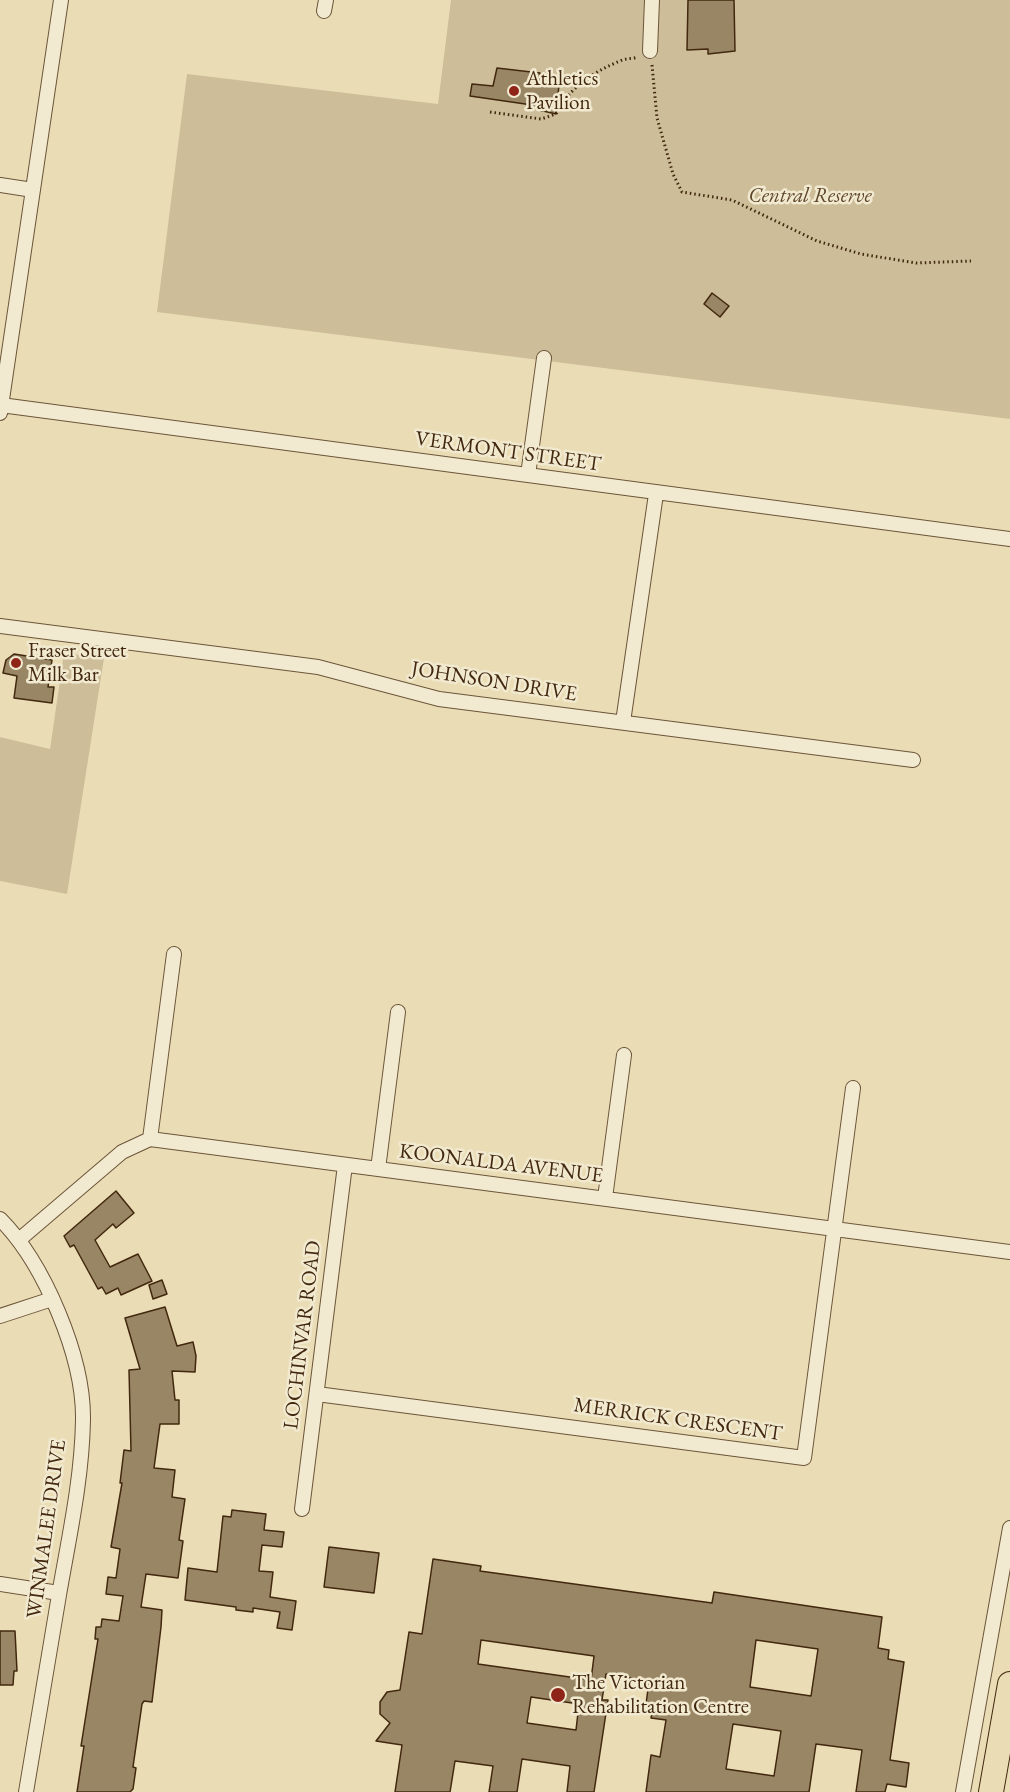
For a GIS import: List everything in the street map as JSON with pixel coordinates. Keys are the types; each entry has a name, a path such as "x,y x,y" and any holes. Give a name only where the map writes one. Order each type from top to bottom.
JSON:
{"highway":[{"path":"992,1785 1010,1684"}],"street":[{"path":"1,410 61,0"},
{"path":"650,51 652,0"},
{"path":"0,185 33,190"},
{"path":"528,475 544,358"},
{"name":"VERMONT STREET","path":"1,410 528,475 656,494 1010,539"},
{"path":"623,722 656,494"},
{"name":"JOHNSON DRIVE","path":"0,626 318,667 439,699 913,760"},
{"path":"20,1239 122,1152 150,1139 174,954"},
{"path":"378,1169 398,1012"},
{"path":"605,1198 624,1055"},
{"path":"836,1229 853,1088"},
{"name":"KOONALDA AVENUE","path":"150,1139 1010,1252"},
{"name":"LOCHINVAR ROAD","path":"302,1509 345,1165"},
{"name":"WINMALEE DRIVE","path":"0,1219 20,1239 52,1299 72,1349 83,1418 76,1503 26,1792"},
{"name":"MERRICK CRESCENT","path":"317,1394 804,1458 836,1229"},
{"path":"0,1316 52,1299"},
{"path":"963,1792 1010,1528"},
{"path":"0,1584 59,1593"},
{"path":"969,1761 992,1785"}],"path":[{"path":"490,112 541,118 556,114 564,99 582,82 623,59 634,58 650,51 657,118 672,174 677,187 682,192 732,200 808,237 861,254 916,263 971,261"}],"green space":[{"name":"Central Reserve","path":"451,0 1010,0 1010,419 157,312 187,74 438,104"},
{"path":"64,653 104,658 67,894 0,881 0,737 50,749"}],"building":[{"path":"688,0 734,0 735,51 708,54 708,49 687,50"},
{"name":"Athletics Pavilion","path":"497,68 540,73 539,82 559,85 556,114 539,110 539,106 470,96 472,84 493,86"},
{"path":"712,293 729,306 720,317 704,304"},
{"path":"14,654 52,660 48,687 54,687 52,703 14,698 17,676 3,673 6,660"},
{"path":"116,1191 134,1213 116,1228 113,1224 95,1240 110,1267 138,1254 152,1281 121,1295 118,1288 106,1294 102,1287 98,1289 74,1245 70,1247 64,1236"},
{"path":"162,1280 167,1294 153,1299 149,1285"},
{"path":"165,1307 177,1346 193,1342 196,1356 195,1372 172,1371 175,1400 179,1400 179,1424 160,1424 154,1468 175,1470 172,1497 185,1499 179,1540 183,1541 178,1578 146,1574 141,1607 162,1610 161,1627 152,1702 144,1701 142,1704 133,1767 136,1768 133,1789 130,1792 77,1792 84,1746 81,1746 98,1639 95,1639 96,1627 101,1627 102,1619 119,1621 123,1596 106,1594 108,1577 116,1578 120,1549 111,1547 122,1483 120,1483 124,1450 131,1451 129,1370 140,1369 125,1318"},
{"path":"232,1510 266,1514 264,1530 284,1532 282,1547 262,1545 259,1571 273,1572 270,1597 296,1601 292,1630 277,1628 280,1612 253,1608 253,1612 236,1610 236,1607 185,1600 188,1568 217,1572 223,1516 231,1517"},
{"path":"329,1547 379,1553 374,1593 324,1587"},
{"path":"433,1559 481,1566 480,1571 712,1603 714,1592 882,1617 878,1648 889,1650 888,1659 904,1662 890,1760 909,1763 906,1787 887,1784 885,1792 856,1792 862,1750 816,1744 809,1792 646,1792 651,1755 660,1757 666,1720 651,1718 652,1713 645,1712 649,1681 606,1674 602,1700 608,1700 594,1792 567,1792 570,1766 522,1759 517,1792 489,1792 493,1766 455,1761 450,1792 395,1792 402,1745 376,1741 390,1723 380,1714 380,1702 387,1692 400,1690 409,1632 422,1634","holes":["481,1640 594,1656 591,1680 478,1664","756,1640 818,1649 811,1696 750,1687","531,1697 579,1704 576,1730 527,1723","733,1724 781,1731 774,1776 726,1769"]},
{"path":"0,1631 15,1631 17,1671 14,1671 13,1685 0,1685"}],"place":[{"name":"Athletics Pavilion","path":"514,91"},
{"name":"Fraser Street Milk Bar","path":"16,663"},
{"name":"The Victorian Rehabilitation Centre","path":"558,1695"}]}
